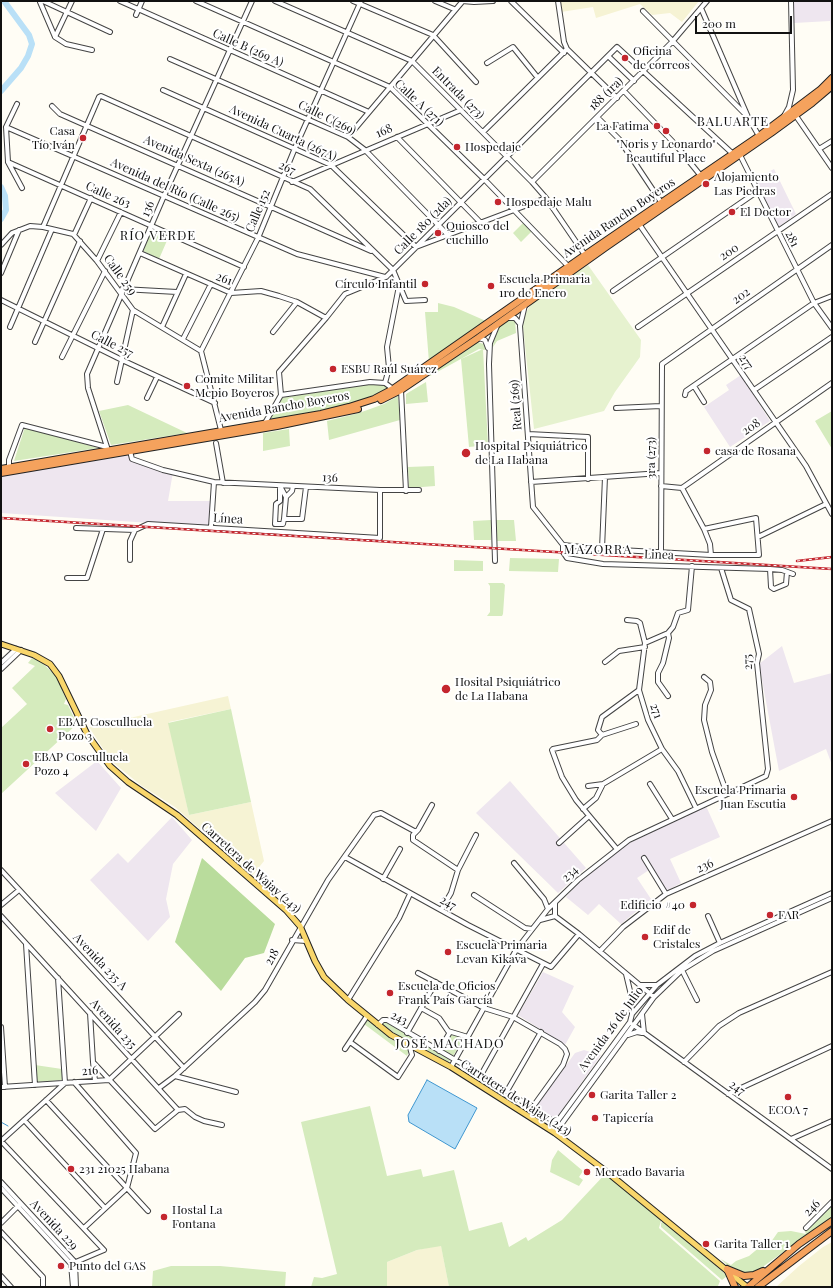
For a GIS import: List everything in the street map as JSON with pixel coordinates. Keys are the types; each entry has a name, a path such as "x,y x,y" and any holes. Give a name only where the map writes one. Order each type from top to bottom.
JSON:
{"highway":[{"name":"Avenida Rancho Boyeros","path":"1,473 343,413 375,402 401,390 498,324 736,154 820,90 832,78"},
{"name":"Avenida Rancho Boyeros","path":"1,469 108,449 264,423 349,407 374,399 393,389 662,202 796,116 832,86"},
{"path":"748,1287 799,1244 832,1221"},
{"path":"758,1287 773,1274 832,1231"},
{"path":"727,1269 737,1274 749,1275 770,1267"},
{"path":"727,1269 735,1287"},
{"path":"765,1287 773,1274"}],"main road":[{"name":"Carretera de Wajay (243)","path":"1,644 46,661 55,670 84,729 110,766 128,782 177,815 286,910 300,926 324,977 348,1000 391,1035 424,1051 451,1067 553,1132 607,1172 748,1287"}],"street":[{"path":"92,50 66,44 55,37 40,2 43,1 66,13 110,32"},
{"path":"55,37 72,1"},
{"name":"Calle B (269 A)","path":"120,1 369,112"},
{"path":"136,15 142,1"},
{"name":"Calle A (271)","path":"196,1 390,87 485,180 568,266"},
{"name":"136","path":"108,449 86,382 87,374 164,196 252,1"},
{"name":"Entrada (273)","path":"275,1 412,61 532,182 546,198 585,255"},
{"path":"353,1 360,2 433,35 476,82"},
{"path":"435,1 454,9"},
{"path":"348,136 462,1 493,1"},
{"path":"511,1 564,53"},
{"path":"558,1 564,42 567,49 617,98"},
{"name":"188 (1ra)","path":"532,182 672,42 707,1"},
{"path":"780,121 789,107 793,90 791,1"},
{"name":"Calle 152","path":"201,351 258,238 295,148 360,2"},
{"path":"701,8 748,117 759,136"},
{"path":"643,10 672,42 748,117"},
{"path":"487,63 513,47 538,78"},
{"name":"Calle 180 (2da)","path":"281,395 279,372 345,294 386,277 617,47 643,71"},
{"path":"483,132 567,49"},
{"path":"608,56 634,80"},
{"name":"Calle C(269)","path":"170,59 348,136 365,150 448,235"},
{"path":"643,71 736,154"},
{"name":"Avenida Cuarta (267A)","path":"163,90 331,165 416,247"},
{"path":"624,91 676,144 701,176"},
{"name":"267","path":"87,125 100,96 310,189 392,270 406,301 425,300"},
{"path":"17,104 6,127 8,162 22,188"},
{"name":"Avenida Sexta (265A)","path":"52,106 60,114 373,252"},
{"name":"168","path":"292,182 461,110"},
{"path":"796,116 832,168"},
{"path":"597,117 619,139 662,202"},
{"path":"43,227 87,125"},
{"name":"Avenida del Río (Calle 265)","path":"6,127 297,254 386,277"},
{"path":"397,136 481,223"},
{"path":"820,149 832,141"},
{"name":"281","path":"736,154 758,191 814,303 832,328"},
{"name":"Calle 263","path":"8,162 244,267"},
{"path":"613,291 758,191"},
{"name":"200","path":"638,327 832,194"},
{"path":"74,235 91,198"},
{"path":"416,247 546,198"},
{"path":"97,261 121,212"},
{"name":"277","path":"639,224 806,466 832,514"},
{"name":"Calle 259","path":"20,229 30,226 43,227 74,235 105,271 133,310 201,351"},
{"path":"1,245 12,234 20,229"},
{"path":"1,273 20,229"},
{"path":"10,327 52,229"},
{"path":"35,342 80,241"},
{"name":"202","path":"662,364 832,245"},
{"name":"261","path":"140,253 231,293 260,291 297,302 326,318"},
{"path":"62,357 105,271"},
{"path":"162,327 186,274"},
{"path":"183,339 210,284"},
{"path":"386,383 389,368 387,348 399,286"},
{"path":"118,290 124,288 177,292"},
{"path":"685,395 686,391 814,303 832,296"},
{"name":"Calle 257","path":"1,300 157,377 214,403"},
{"name":"Real (269)","path":"530,300 523,311 520,326 533,507 563,545"},
{"path":"272,332 297,302"},
{"path":"117,382 133,310"},
{"path":"504,319 515,318 520,326"},
{"path":"495,560 489,349 492,336 498,324"},
{"path":"754,390 832,337"},
{"path":"478,338 485,340 489,349"},
{"path":"201,351 222,430"},
{"name":"3ra (273)","path":"661,552 662,364"},
{"path":"147,398 157,377"},
{"path":"264,423 281,395 370,382 386,383 393,389"},
{"name":"208","path":"682,488 832,383"},
{"path":"694,386 704,402"},
{"path":"401,390 406,491"},
{"path":"616,408 661,406"},
{"path":"9,467 9,460 22,425 108,449"},
{"path":"528,434 588,437 588,479"},
{"path":"216,443 223,483"},
{"name":"136","path":"130,451 132,459 163,470 214,482 380,490 419,490"},
{"path":"531,482 661,473"},
{"path":"602,549 605,477"},
{"path":"211,528 214,482"},
{"path":"280,486 286,497 284,519 283,524 275,524 276,504 280,502 280,486"},
{"path":"286,497 292,491 293,486"},
{"path":"661,486 682,488 704,529 710,544 711,555"},
{"path":"284,519 302,518 306,487"},
{"name":"Línea","path":"76,528 135,530 148,524 380,538 380,490"},
{"path":"704,529 756,518 758,537 826,504"},
{"path":"67,578 87,578 104,529"},
{"path":"130,560 130,541 135,530"},
{"name":"Linea","path":"758,537 759,555 711,555 602,549 563,545 563,552 566,558 603,564 770,569 793,574"},
{"path":"605,662 619,651 645,645 668,633 673,627 678,613 688,610 692,566"},
{"name":"275","path":"721,568 730,600 749,609 758,654 757,663 768,769"},
{"path":"770,569 771,587 774,589 786,584 787,572"},
{"name":"271","path":"627,620 637,621 640,623 645,645 639,690 648,720 662,749 678,771 696,808"},
{"path":"668,633 669,638 663,663 658,673 658,682 664,687 668,696"},
{"path":"1,663 19,650"},
{"path":"1,669 19,650"},
{"path":"704,677 710,682 711,690 705,705 704,720 712,752 727,794"},
{"path":"602,735 598,730 602,717 639,690"},
{"path":"616,848 583,809 562,777 552,750 597,740 602,735 636,724"},
{"path":"588,786 604,784 662,749"},
{"name":"234","path":"451,1067 516,950 554,902 616,848 672,819 766,776 768,769"},
{"path":"583,809 596,798 604,784"},
{"path":"650,784 672,819"},
{"path":"432,805 412,838 415,842 458,870"},
{"name":"218","path":"159,1088 184,1068 255,1002 265,990 300,926 328,880 376,814 381,813 416,832"},
{"path":"559,843 589,816"},
{"name":"236","path":"600,951 622,927 666,894 832,821"},
{"path":"441,910 451,893 458,870 476,835"},
{"path":"383,879 400,849"},
{"name":"247","path":"345,857 410,894 543,964"},
{"path":"644,858 666,894"},
{"path":"514,863 544,899 548,910"},
{"name":"Avenida 235 A","path":"1,870 184,1068"},
{"path":"1,905 19,890"},
{"path":"348,1000 399,918 410,894"},
{"name":"Avenida 26 de Julio","path":"553,1132 632,1024 654,997 695,956 720,943 832,894"},
{"path":"474,895 525,928 532,929"},
{"name":"Avenida 26 de Julio","path":"553,1132 556,1124 626,1036 632,1024 632,1014 657,985 681,969 713,951 832,898"},
{"path":"554,902 555,916 600,951 654,997"},
{"name":"Avenida 235","path":"1,916 178,1110 185,1109 195,1118 204,1122 222,1125"},
{"path":"539,921 555,916"},
{"path":"708,916 720,943"},
{"path":"481,1075 543,964 551,967 579,934"},
{"path":"292,940 306,941"},
{"path":"26,943 35,1085"},
{"path":"681,969 697,1000"},
{"path":"684,1062 719,1026 739,1013 832,972"},
{"path":"418,973 484,1008 514,1017 560,1044 567,1054 563,1065 532,1108"},
{"path":"626,973 632,995 632,1014"},
{"path":"58,978 65,1083 1,1141 104,1250 73,1263"},
{"path":"407,1033 436,982"},
{"path":"640,985 657,985"},
{"path":"421,1008 440,1018 450,1032 468,1037"},
{"path":"90,1013 95,1081"},
{"path":"626,1036 637,1032 644,1033 642,1013"},
{"name":"216","path":"3,1087 109,1080 179,1014"},
{"path":"345,1049 367,1016"},
{"name":"243","path":"378,1024 384,1020 387,1020 481,1075 556,1124"},
{"name":"247","path":"632,1024 832,1170"},
{"path":"1,1027 3,1087"},
{"path":"439,1051 450,1032"},
{"path":"507,1091 541,1032"},
{"path":"350,1042 398,1077 412,1055 424,1051"},
{"path":"409,1044 412,1055"},
{"path":"728,1094 832,1046"},
{"path":"93,1062 155,1129 178,1110"},
{"path":"175,1076 236,1092"},
{"path":"74,1082 136,1153 127,1188 84,1228"},
{"path":"46,1100 148,1211"},
{"path":"24,1120 105,1208"},
{"path":"791,1139 832,1121"},
{"name":"Avenida 229","path":"1,1182 73,1263 76,1287"},
{"name":"Avenida 229","path":"1,1188 20,1205"},
{"name":"246","path":"806,1228 832,1202"},
{"path":"1,1222 20,1205"},
{"path":"1,1232 43,1277 43,1287"},
{"name":"Avenida 229","path":"73,1263 73,1287"},
{"path":"1,1276 11,1287"}],"shaded area":[{"path":"560,1 699,1 682,22 670,13 652,15 640,4 596,18 593,7 561,12"},
{"path":"793,1 832,1 832,49 830,21 794,23"},
{"path":"774,169 796,214 779,227 755,179"},
{"path":"741,375 770,421 730,447 704,407 729,390 726,385"},
{"path":"131,455 132,459 173,472 168,501 213,501 211,527 1,513 1,476"},
{"path":"782,646 794,683 832,673 832,765 826,749 779,771 759,664"},
{"path":"228,696 231,709 169,722 189,815 251,802 264,861 252,876 175,807 142,786 111,761 89,727"},
{"path":"97,761 121,788 96,831 55,793"},
{"path":"510,781 586,868 558,893 476,813"},
{"path":"706,806 720,837 670,859 681,883 666,891 652,868 637,878 651,899 621,924 599,904 588,915 566,897 579,882 617,849"},
{"path":"172,817 192,840 173,864 166,899 170,917 148,941 90,880 118,853 128,863"},
{"path":"543,972 574,986 562,1012 575,1027 565,1045 518,1015"},
{"path":"584,1050 601,1055 555,1120 536,1107 575,1053"},
{"path":"832,1242 832,1287 776,1287 799,1266 823,1247"},
{"path":"441,1245 449,1287 387,1287 387,1262 417,1250"}],"green space":[{"path":"524,222 532,231 521,242 513,233"},
{"path":"153,228 169,236 159,259 143,251"},
{"path":"588,265 641,340 640,357 615,392 604,411 534,429 523,327 525,314 532,303"},
{"path":"438,303 454,307 486,321 429,362 425,312 438,312"},
{"path":"506,320 515,321 516,333 497,341 493,347 494,338 498,328"},
{"path":"477,342 484,344 486,350 479,349 430,376 430,374"},
{"path":"483,349 488,445 469,447 461,359"},
{"path":"426,382 428,402 406,404 406,394"},
{"path":"370,383 387,385 389,388 360,401 325,410 274,419 270,417 281,398"},
{"path":"398,396 400,420 329,440 327,421 359,413 384,404"},
{"path":"128,405 187,433 111,445 99,411"},
{"path":"832,411 832,449 815,421"},
{"path":"25,427 98,448 14,461"},
{"path":"289,429 290,446 263,451 263,433"},
{"path":"434,466 435,486 409,488 408,467"},
{"path":"491,520 491,540 474,540 473,521"},
{"path":"496,520 514,520 516,541 497,541"},
{"path":"510,558 559,559 558,572 509,571"},
{"path":"454,560 483,561 483,571 454,571"},
{"path":"488,583 503,583 505,585 502,616 487,616 490,612 490,586"},
{"path":"32,658 39,660 56,676 66,699 64,704 68,705 77,724 1,794 1,728 27,704 12,688 35,666 28,663"},
{"path":"231,709 251,802 189,815 168,723"},
{"path":"202,858 275,924 264,953 245,958 221,991 175,942"},
{"path":"367,1018 391,1039 407,1047 409,1051 407,1056 364,1024"},
{"path":"384,1021 451,1059 449,1062 397,1035 383,1024"},
{"path":"451,1035 464,1038 453,1056 443,1050"},
{"path":"35,1065 62,1069 62,1080 37,1082"},
{"path":"370,1106 387,1176 421,1169 423,1177 454,1170 469,1231 502,1222 509,1247 526,1237 528,1241 562,1220 607,1172 662,1217 659,1228 720,1281 718,1286 449,1287 441,1246 417,1250 387,1262 387,1287 311,1287 314,1277 322,1278 337,1274 301,1122"},
{"path":"558,1150 583,1171 579,1177 583,1180 579,1186 550,1172 552,1160"},
{"path":"832,1205 832,1217 757,1271 745,1274 731,1269 721,1259 731,1265 736,1261 749,1256 761,1246 766,1249 778,1232 791,1231 806,1234 805,1231"},
{"path":"664,1221 727,1276 722,1280 661,1227 661,1223"},
{"path":"171,1266 220,1266 286,1272 285,1287 152,1287 153,1271"}],"water":[{"path":"427,1080 477,1108 455,1149 409,1122 408,1115"}],"waterway":[{"path":"1,91 21,68 28,56 32,44 29,35 4,1"},
{"path":"1,187 5,196 6,210 1,219"},
{"path":"1,1122 8,1126"}],"railway":[{"path":"1,518 832,569"},
{"path":"797,561 832,557"}],"place":[{"name":"Oficina de correos","path":"625,58"},
{"name":"La Fatima","path":"657,126"},
{"name":"\"Noris y Leonardo\" Beautiful Place","path":"666,131"},
{"name":"Casa Tío Iván","path":"83,138"},
{"name":"Hospedaje","path":"457,147"},
{"name":"Alojamiento Las Piedras","path":"706,184"},
{"name":"Hospedaje Malu","path":"498,202"},
{"name":"El Doctor","path":"732,212"},
{"name":"Quiosco del cuchillo","path":"438,233"},
{"name":"Círculo Infantil","path":"425,284"},
{"name":"Escuela Primaria 1ro de Enero","path":"491,286"},
{"name":"ESBU Raúl Suárez","path":"333,369"},
{"name":"Comite Militar Mcpio Boyeros","path":"187,386"},
{"name":"casa de Rosana","path":"707,451"},
{"name":"Hospital Psiquiátrico de La Habana","path":"466,453"},
{"name":"Hosital Psiquiátrico de La Habana","path":"446,689"},
{"name":"EBAP Cosculluela Pozo 3","path":"50,729"},
{"name":"EBAP Cosculluela Pozo 4","path":"26,764"},
{"name":"Escuela Primaria Juan Escutia","path":"794,797"},
{"name":"Edificio #40","path":"693,905"},
{"name":"FAR","path":"770,915"},
{"name":"Edif de Cristales","path":"645,937"},
{"name":"Escuela Primaria Levan Kikava","path":"448,952"},
{"name":"Escuela de Oficios Frank País García","path":"390,993"},
{"name":"Garita Taller 2","path":"592,1095"},
{"name":"ECOA 7","path":"788,1097"},
{"name":"Tapicería","path":"595,1118"},
{"name":"231 21025 Habana","path":"71,1169"},
{"name":"Mercado Bavaria","path":"587,1172"},
{"name":"Hostal La Fontana","path":"164,1217"},
{"name":"Garita Taller 1","path":"706,1244"},
{"name":"Punto del GAS","path":"61,1266"}],"district":[{"name":"BALUARTE","path":"733,122"},
{"name":"RÍO VERDE","path":"158,236"},
{"name":"MAZORRA","path":"598,550"},
{"name":"JOSÉ MACHADO","path":"450,1044"}]}
